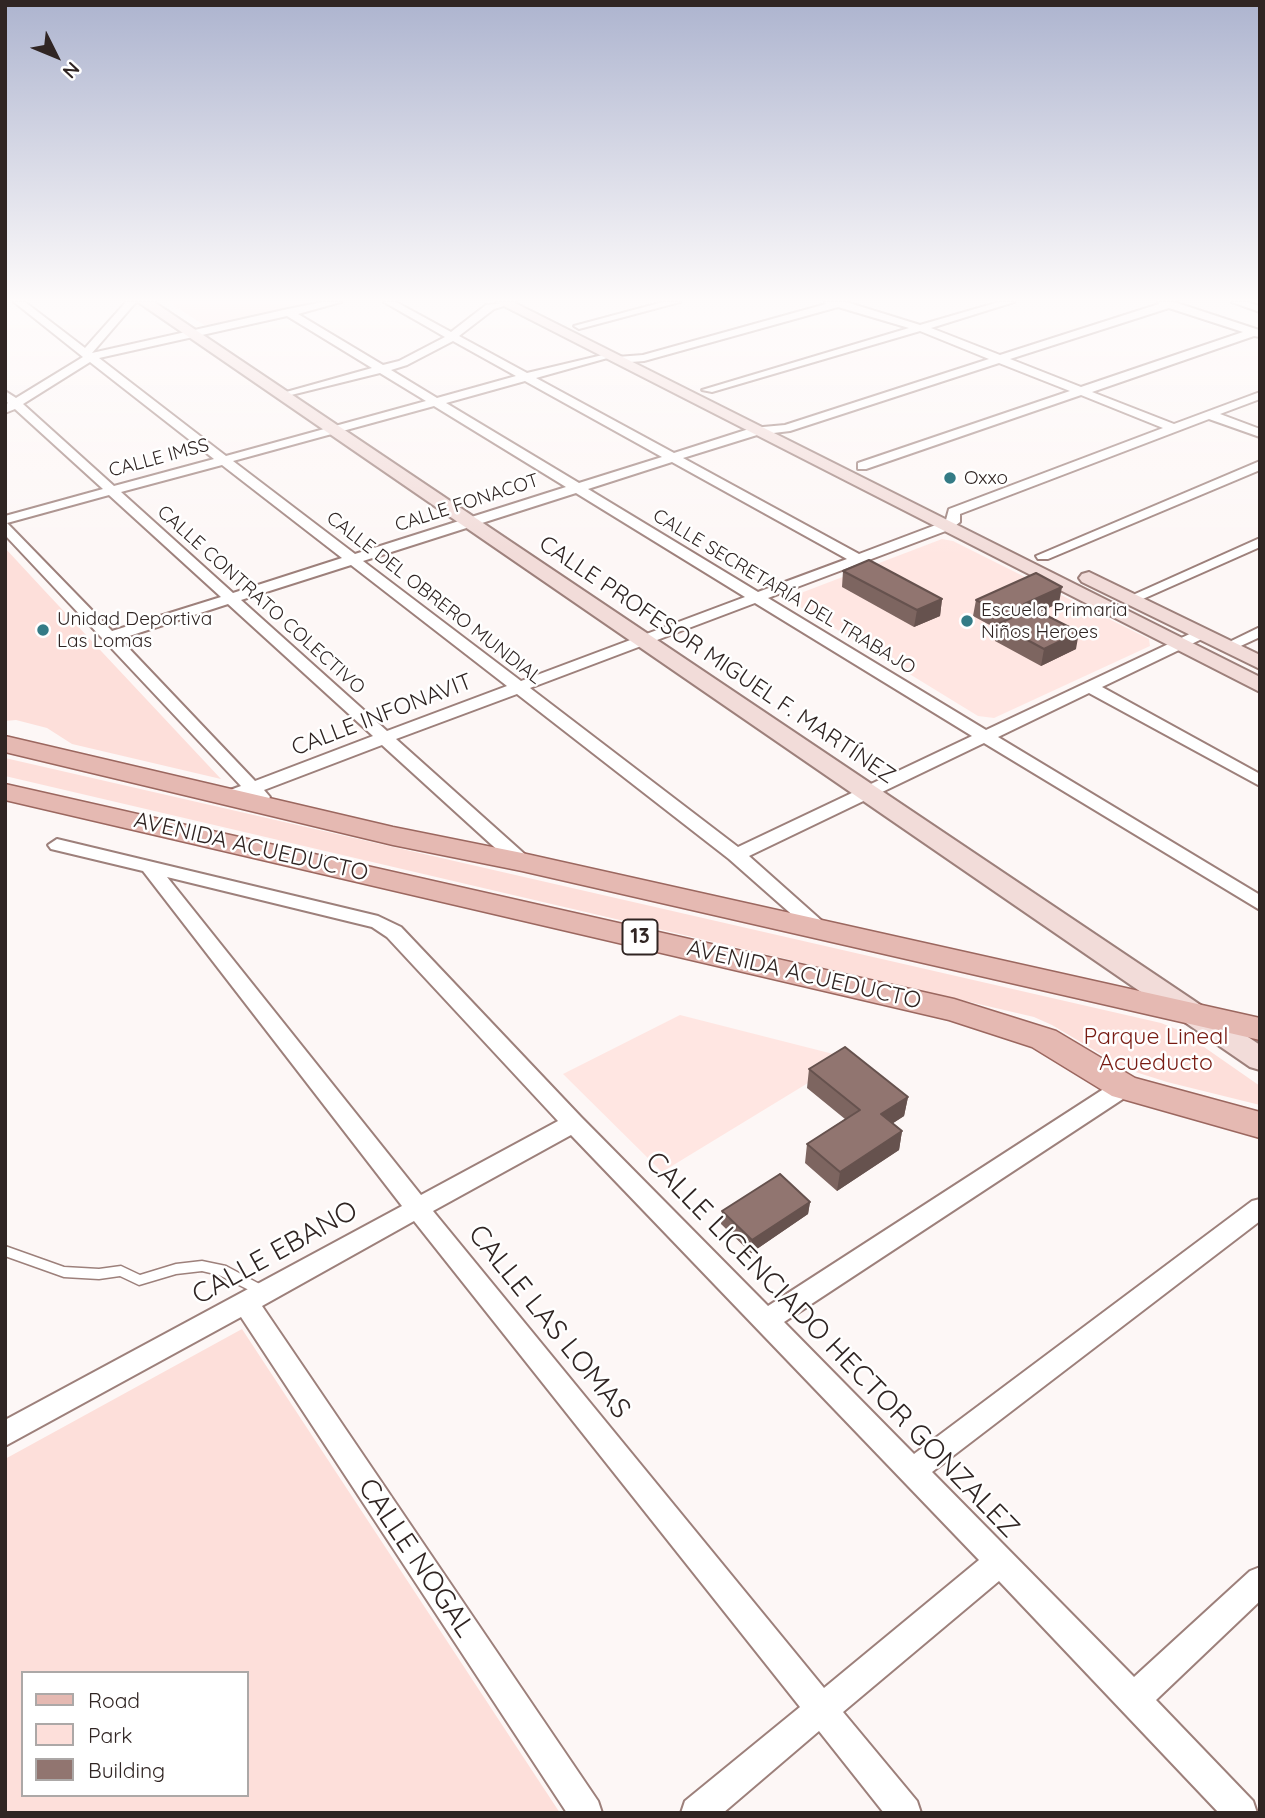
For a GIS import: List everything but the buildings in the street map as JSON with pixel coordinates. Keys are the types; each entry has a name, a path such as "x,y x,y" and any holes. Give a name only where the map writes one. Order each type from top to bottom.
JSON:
{"main road":[{"name":"AVENIDA ACUEDUCTO","path":"5,744 250,798 393,836 522,862 1260,1029"},
{"name":"AVENIDA ACUEDUCTO","path":"5,792 954,1010 1044,1039 1124,1087 1260,1125"}],"street":[{"path":"9,403 36,387"},
{"name":"CALLE DEL OBRERO MUNDIAL","path":"129,387 736,855 821,929"},
{"name":"CALLE PROFESOR MIGUEL F. MARTÍNEZ","path":"270,387 1260,1060"},
{"path":"284,396 319,387"},
{"name":"CALLE SECRETARÍA DEL TRABAJO","path":"410,387 1260,904"},
{"name":"CALLE IMSS","path":"5,520 490,387"},
{"path":"544,387 858,559"},
{"path":"669,387 756,431 950,519 1042,565 1178,645 1260,686"},
{"path":"702,387 862,466 950,519"},
{"path":"708,390 719,387"},
{"name":"CALLE FONACOT","path":"110,638 756,431 786,428 909,387"},
{"path":"1069,387 1171,427"},
{"path":"862,466 1092,387"},
{"name":"CALLE INFONAVIT","path":"250,798 385,738 858,559 1171,427 1260,394"},
{"name":"CALLE CONTRATO COLECTIVO","path":"9,403 111,491 522,862"},
{"path":"1208,414 1260,433"},
{"path":"1042,565 1260,466"},
{"path":"5,527 110,638 250,798"},
{"path":"1131,599 1260,542"},
{"path":"1042,565 1068,568 1260,663"},
{"path":"1227,647 1260,631"},
{"path":"736,855 1201,634"},
{"path":"1089,687 1260,781"},
{"path":"57,845 149,867"},
{"name":"CALLE LICENCIADO HECTOR GONZALEZ","path":"149,867 378,922 394,933 573,1123 1134,1699 1241,1813"},
{"name":"CALLE LAS LOMAS","path":"149,867 417,1209 905,1813"},
{"path":"765,1321 1124,1087"},
{"name":"CALLE EBANO","path":"5,1434 573,1123"},
{"path":"911,1472 1260,1208"},
{"name":"CALLE NOGAL","path":"255,1298 586,1813"},
{"path":"697,1813 999,1562"},
{"path":"1134,1699 1260,1581"}],"lane":[{"path":"5,1251 64,1272 76,1274 121,1271 139,1280 176,1269 202,1266 222,1270 255,1298"}],"shaded area":[{"name":"Escuela Primaria Niños Heroes","path":"942,539 953,541 1149,639 1150,646 994,718 978,716 792,602 793,596"},
{"path":"680,1015 849,1058 662,1172 563,1074"}],"green space":[{"name":"Unidad Deportiva Las Lomas","path":"5,548 221,779 72,744 47,728 16,720 5,721"},
{"name":"Parque Lineal Acueducto","path":"5,758 1161,1023 1181,1031 1260,1086 1260,1105 1126,1069 1034,1017 5,776"},
{"path":"242,1329 560,1813 5,1813 5,1459"}],"place":[{"name":"Oxxo","path":"950,478"},
{"name":"Escuela Primaria Niños Heroes","path":"967,621"},
{"name":"Unidad Deportiva Las Lomas","path":"43,630"}]}
